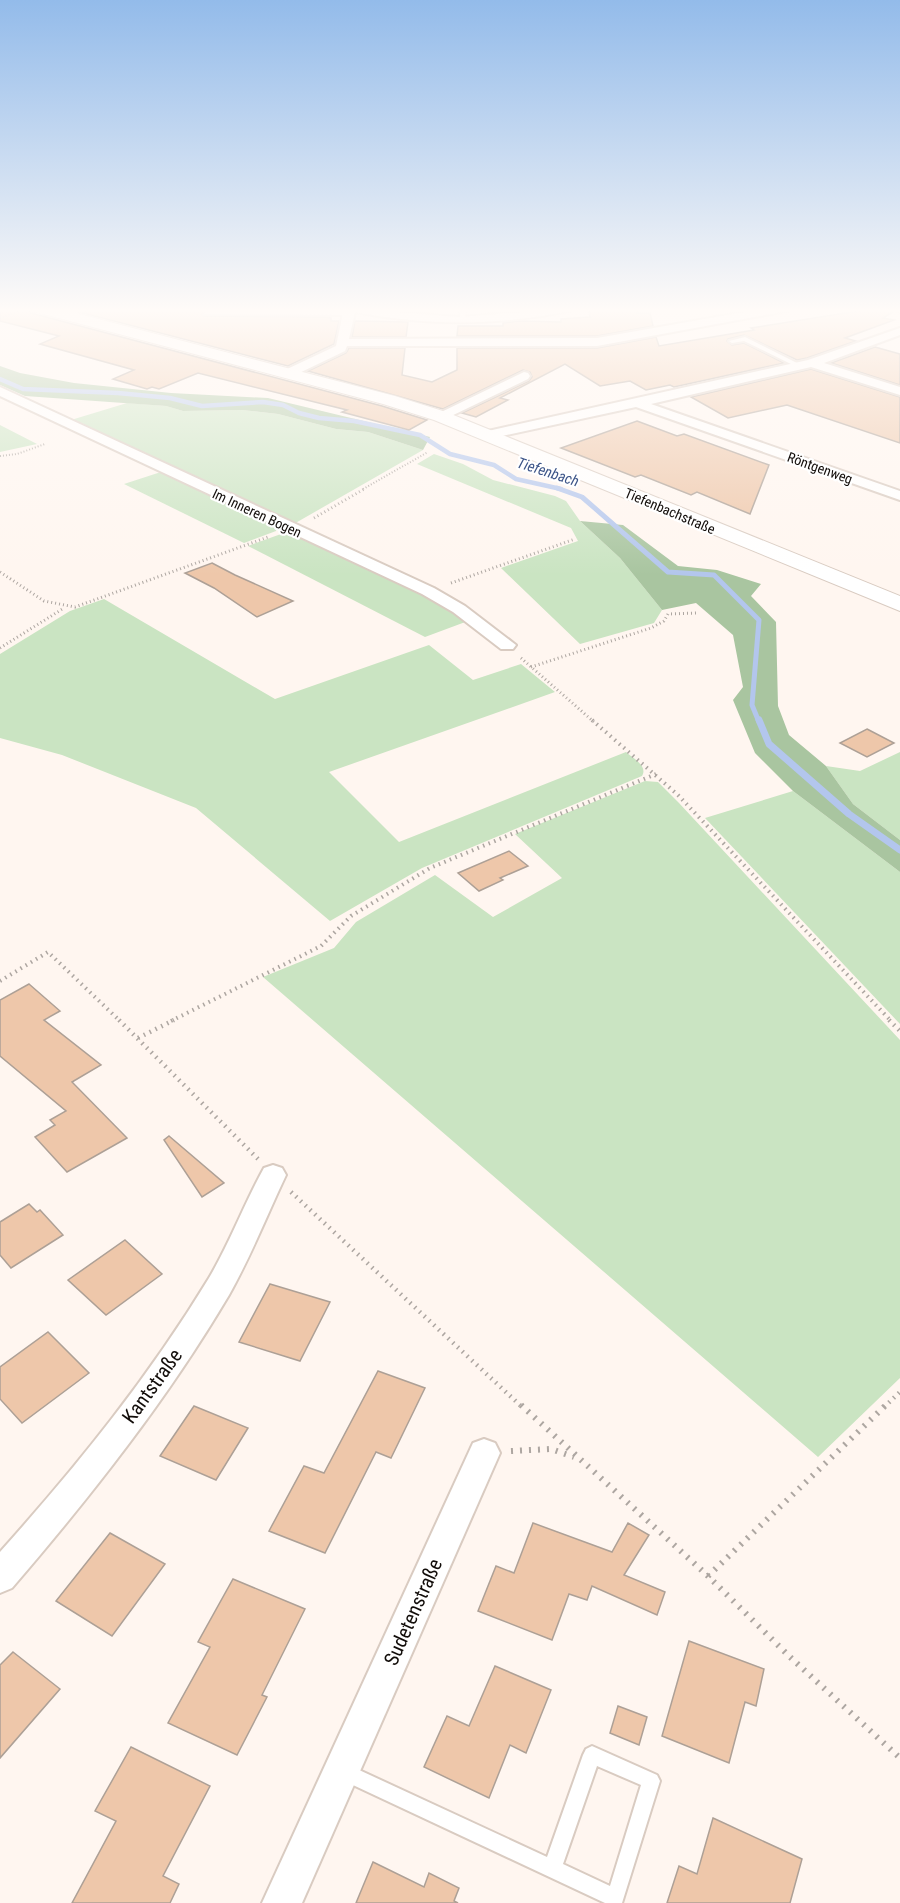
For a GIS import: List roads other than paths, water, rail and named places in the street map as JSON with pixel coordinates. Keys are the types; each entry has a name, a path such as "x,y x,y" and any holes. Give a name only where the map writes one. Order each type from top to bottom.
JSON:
{"street":[{"name":"Im Inneren Bogen","path":"10,397 428,591 459,609 507,645"},
{"name":"Tiefenbachstraße","path":"377,397 440,416 488,435 900,604"},
{"path":"440,416 480,397"},
{"path":"488,435 669,397"},
{"name":"Röntgenweg","path":"639,404 900,496"},
{"name":"Kantstraße","path":"0,1577 40,1532 163,1375 220,1284 273,1175"},
{"name":"Sudetenstraße","path":"282,1903 484,1453"}],"lane":[{"path":"341,1771 552,1869 615,1898 651,1781 592,1755 552,1869"}],"waterway":[{"name":"Tiefenbach","path":"158,397 202,406 263,402 283,405 299,413 319,418 354,421 420,435 450,454 494,465 516,479 558,488"},
{"name":"Tiefenbach","path":"558,488 582,497 668,572 714,575 759,620 752,705 759,722"},
{"name":"Tiefenbach","path":"759,720 769,744 849,814 900,850"}]}
